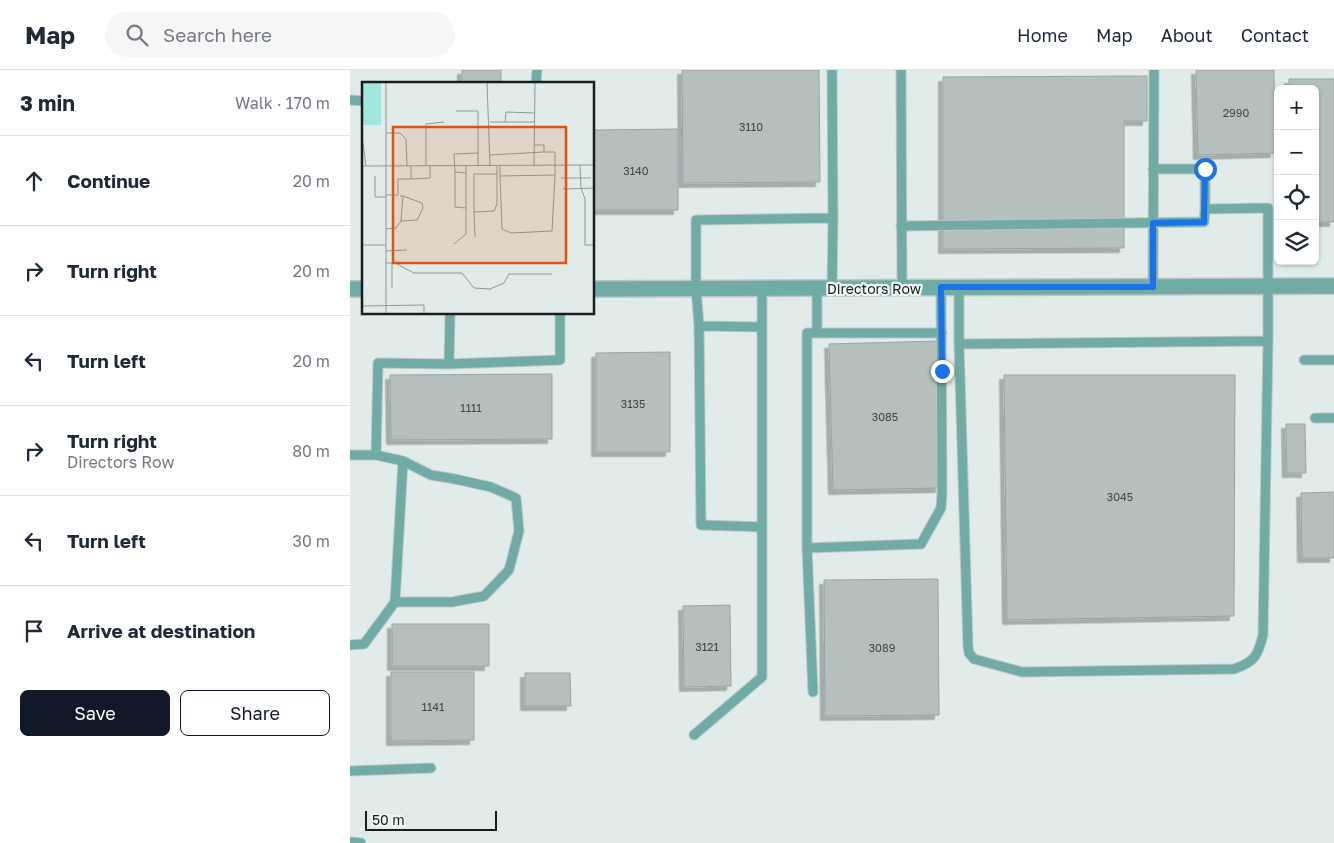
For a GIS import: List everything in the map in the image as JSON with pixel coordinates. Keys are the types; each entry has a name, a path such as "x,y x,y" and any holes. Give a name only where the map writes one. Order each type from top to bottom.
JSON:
{"street":[{"name":"Directors Row","path":"595,288 1334,286"}],"lane":[{"path":"832,70 832,288"},
{"path":"901,70 902,288"},
{"path":"1153,287 1154,70"},
{"path":"901,226 1204,222 1205,169 1154,170"},
{"path":"960,287 968,646 974,659 1022,672 1234,668 1244,666 1260,650 1263,635 1268,341 1268,208 1205,209"},
{"path":"762,527 701,525 696,220 833,218"},
{"path":"807,548 921,544 941,508 941,287"},
{"path":"694,735 762,677 762,288"},
{"path":"816,288 817,333"},
{"path":"449,364 450,315"},
{"path":"376,455 378,363 449,364 560,360 560,315"},
{"path":"699,326 762,327"},
{"path":"813,692 807,548 807,333 942,333"},
{"path":"960,344 1268,341"},
{"path":"1304,360 1334,360"},
{"path":"1315,418 1334,418"},
{"path":"350,455 376,455 403,461 431,475 490,487 516,498 519,531 509,570 484,596 452,602 395,602"},
{"path":"350,645 364,644 395,602 403,461"},
{"path":"350,771 430,768"},
{"path":"350,842 361,843"}],"building":[{"path":"462,70 501,70 501,82 462,82"},
{"path":"682,70 819,70 820,182 683,183"},
{"path":"1196,70 1274,70 1274,153 1198,155"},
{"path":"1147,76 1147,121 1124,121 1124,248 943,249 943,77"},
{"path":"1289,79 1334,79 1334,222 1319,222 1319,85 1289,85"},
{"path":"678,129 678,210 595,210 595,130"},
{"path":"937,341 940,488 833,490 829,344"},
{"path":"670,352 670,452 596,452 596,353"},
{"path":"552,374 552,439 391,440 390,375"},
{"path":"1004,375 1235,375 1234,616 1007,620"},
{"path":"1286,424 1305,424 1306,473 1287,473"},
{"path":"1334,492 1334,558 1302,558 1301,493"},
{"path":"938,579 939,715 825,716 824,580"},
{"path":"730,605 731,686 684,687 683,606"},
{"path":"392,624 489,624 489,666 392,666"},
{"path":"391,672 474,672 474,740 391,741"},
{"path":"525,673 570,673 571,706 525,706"}],"route":[{"path":"942,371 941,287 1153,287 1153,223 1204,222 1205,169"}]}
